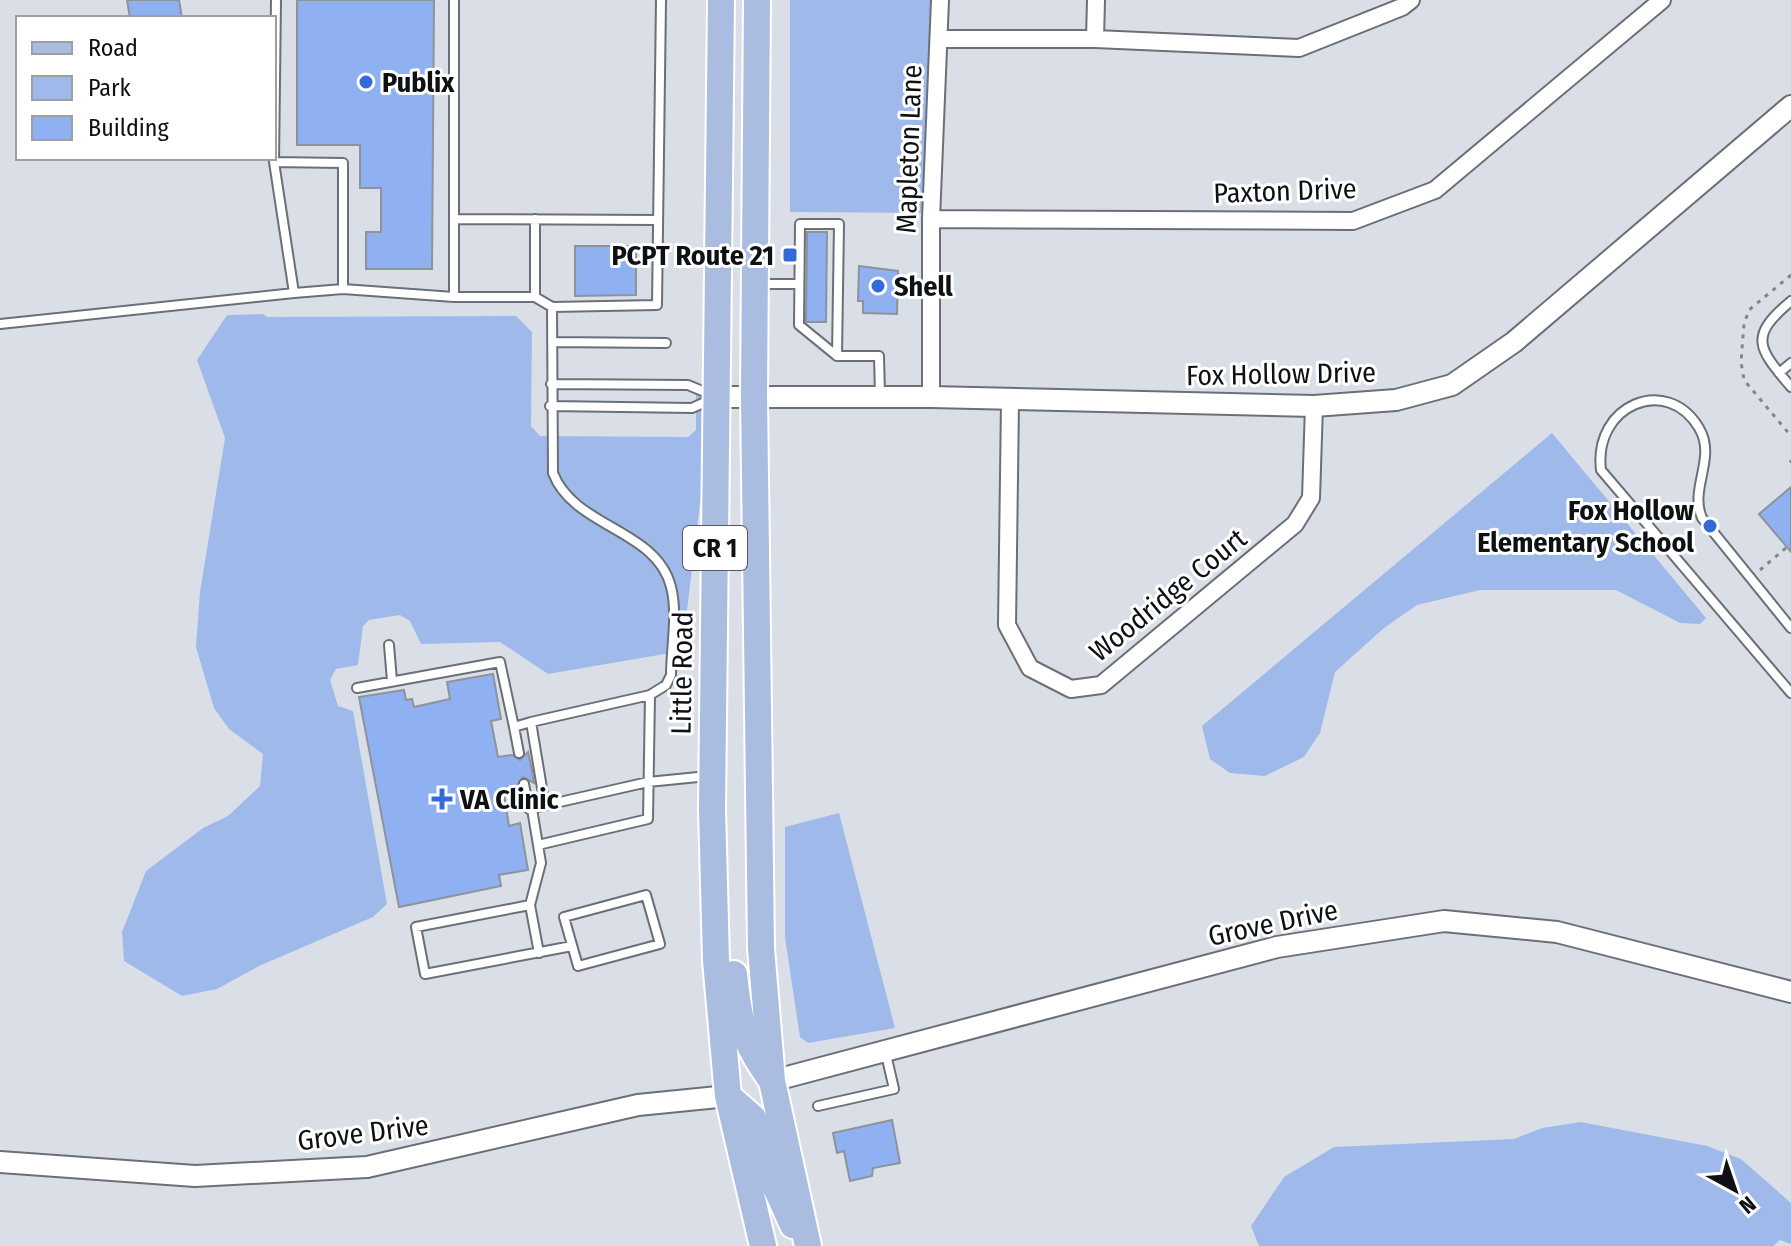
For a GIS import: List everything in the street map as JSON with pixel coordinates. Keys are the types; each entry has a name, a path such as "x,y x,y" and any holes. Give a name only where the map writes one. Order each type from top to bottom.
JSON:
{"main road":[{"name":"Little Road","path":"721,0 713,775 716,960 728,1096 763,1246"},
{"name":"CR 1","path":"757,0 754,395 756,798 761,948 772,1081 806,1246"},
{"path":"714,884 726,916 741,1029 749,1049 772,1081"},
{"path":"728,1096 753,1118 773,1181 806,1246"}],"street":[{"name":"Mapleton Lane","path":"931,397 931,219 940,0"},
{"path":"1095,39 1096,0"},
{"path":"940,39 1095,39 1299,48 1402,7 1411,0"},
{"name":"Paxton Drive","path":"931,219 1353,221 1435,190 1662,0"},
{"name":"Fox Hollow Drive","path":"717,397 880,396 1010,402 1314,406 1396,400 1452,385 1514,342 1791,106"},
{"name":"Woodridge Court","path":"1010,402 1007,625 1030,668 1071,689 1101,685 1295,524 1311,498 1314,406"},
{"name":"Grove Drive","path":"772,1081 1277,947 1444,921 1557,932 1791,992"},
{"name":"Grove Drive","path":"0,1162 195,1176 367,1167 638,1105 728,1096"}],"lane":[{"path":"454,0 454,297"},
{"path":"0,324 343,289 454,297 535,297 552,307 657,305 661,0"},
{"path":"294,293 274,162 343,163 343,289"},
{"path":"454,219 658,220"},
{"path":"535,219 535,297"},
{"path":"837,356 839,224 800,224 799,325 837,356 879,356 880,396"},
{"path":"755,284 799,284"},
{"path":"1791,301 1766,324 1761,335 1766,357 1791,387"},
{"path":"514,727 650,695 666,685 671,675 672,589 660,563 646,550 565,496 551,461 552,307"},
{"path":"552,342 666,343"},
{"path":"1779,373 1791,363"},
{"path":"551,384 688,385 717,397"},
{"path":"550,406 692,408 717,397"},
{"path":"1791,628 1702,518 1697,507 1698,485 1705,467 1706,444 1688,414 1670,404 1651,402 1632,405 1613,418 1604,431 1599,450 1601,470 1791,693"},
{"path":"389,645 392,681"},
{"path":"357,688 500,662 519,753"},
{"path":"538,845 648,819 650,695"},
{"path":"531,722 545,806"},
{"path":"531,809 648,782 713,775"},
{"path":"524,784 541,863 530,905 539,953"},
{"path":"646,895 660,944 578,966 572,946 564,917 646,895"},
{"path":"530,905 416,927 425,974 572,946"},
{"path":"818,1106 894,1089 885,1050"}],"path":[{"path":"1760,570 1787,547"}],"green space":[{"path":"790,0 930,0 927,213 790,212"},
{"path":"263,314 267,317 516,316 532,332 531,426 540,436 688,437 696,430 696,390 707,391 707,446 682,651 548,674 500,642 421,644 410,621 400,615 369,620 363,626 358,665 336,669 330,680 338,706 353,711 387,904 373,917 259,966 217,989 182,996 124,961 122,932 146,871 203,828 228,816 260,786 263,754 229,729 214,708 196,647 200,592 225,438 197,360 227,315"},
{"path":"1552,433 1706,618 1700,624 1680,623 1616,590 1480,590 1417,605 1384,628 1335,672 1320,733 1304,757 1265,776 1230,773 1210,759 1202,726"},
{"path":"839,813 895,1028 808,1043 800,1037 785,938 785,827"},
{"path":"1581,1122 1707,1146 1741,1159 1791,1203 1791,1244 1780,1240 1773,1246 1259,1246 1251,1226 1284,1177 1334,1147 1514,1139 1542,1128"}],"building":[{"path":"127,0 179,0 182,16 130,16"},
{"name":"Publix","path":"297,0 434,0 432,269 366,269 366,232 381,232 381,188 360,188 360,145 297,145"},
{"name":"Shell","path":"807,232 827,232 826,322 806,322"},
{"path":"575,246 636,246 636,295 575,296"},
{"name":"Shell","path":"859,266 898,271 897,314 863,313 863,301 858,301"},
{"path":"1791,487 1791,552 1759,514"},
{"name":"VA Clinic","path":"493,674 501,719 491,721 498,757 512,755 520,760 528,752 532,770 534,783 523,777 517,786 503,788 509,826 520,823 528,870 499,875 501,886 399,907 359,697 404,690 406,700 412,699 414,707 450,699 447,682"},
{"path":"892,1120 900,1163 873,1168 872,1176 850,1181 844,1151 837,1153 833,1133"}],"place":[{"name":"Publix","path":"366,82"},
{"name":"PCPT Route 21","path":"790,255"},
{"name":"Shell","path":"878,286"},
{"name":"Fox Hollow Elementary School","path":"1710,526"},
{"name":"VA Clinic","path":"442,799"}]}
